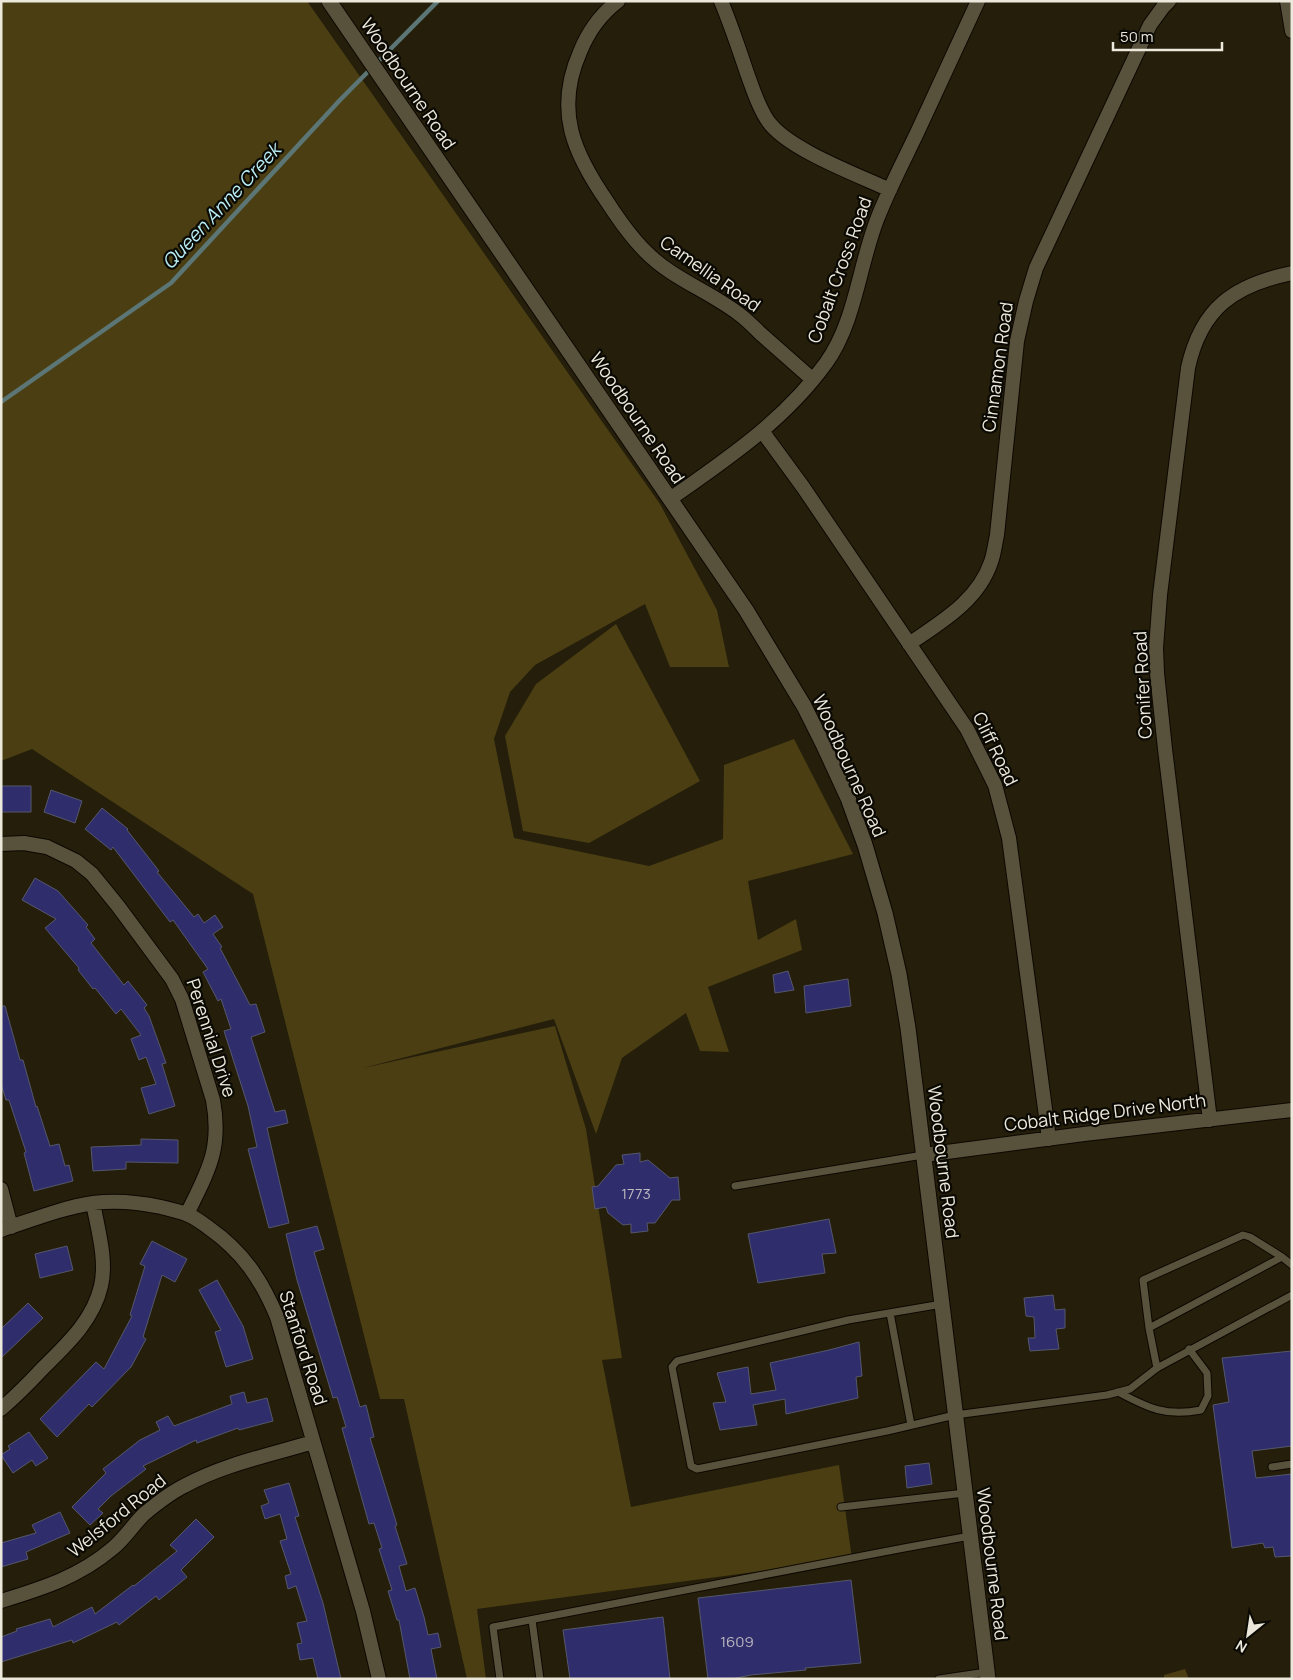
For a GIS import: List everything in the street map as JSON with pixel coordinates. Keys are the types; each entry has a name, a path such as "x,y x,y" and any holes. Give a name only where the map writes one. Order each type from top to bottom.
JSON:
{"main road":[{"name":"Woodbourne Road","path":"329,1 773,652 804,706 848,798 885,913 899,974 924,1155 987,1676"}],"street":[{"name":"Camellia Road","path":"618,1 590,32 575,62 570,82 568,101 571,130 577,150 590,176 627,231 645,252 661,265 739,314 812,380"},
{"path":"720,1 729,20 753,90 769,123 785,138 812,154 890,190"},
{"name":"Cobalt Cross Road","path":"670,499 730,457 762,431 812,380 826,362 839,338 851,305 877,219 978,1"},
{"name":"Cinnamon Road","path":"909,644 950,615 970,597 980,585 991,562 997,535 1017,341 1036,268 1150,25 1168,1"},
{"path":"1287,1 1292,31"},
{"name":"Conifer Road","path":"1210,1120 1157,673 1156,648 1160,595 1188,368 1199,333 1212,314 1236,292 1258,282 1292,273"},
{"name":"Cliff Road","path":"762,431 803,487 967,728 995,785 1009,838 1049,1139"},
{"name":"Perennial Drive","path":"1,844 24,843 47,847 76,861 92,874 163,966 182,999 204,1066 216,1115 217,1135 208,1171 187,1214"},
{"name":"Cobalt Ridge Drive North","path":"924,1155 1292,1110"},
{"path":"1,1189 6,1228"},
{"name":"Stanford Road","path":"6,1228 68,1208 93,1203 124,1201 147,1204 187,1214 222,1237 238,1252 266,1291 277,1317 363,1611 380,1679"},
{"path":"1,1409 70,1342 85,1323 96,1302 101,1286 103,1268 101,1244 93,1203"},
{"name":"Welsford Road","path":"1,1601 39,1590 86,1568 114,1548 144,1515 183,1486 229,1467 313,1442"}],"lane":[{"path":"735,1186 924,1155"},
{"path":"1158,1368 1149,1328 1143,1280 1243,1235 1250,1237 1292,1265"},
{"path":"1149,1328 1282,1257"},
{"path":"942,1304 848,1320 677,1361 672,1367 691,1466 696,1469 911,1426 955,1415 1130,1389 1158,1368 1189,1349 1292,1295"},
{"path":"890,1313 911,1426"},
{"path":"1118,1392 1149,1408 1183,1413 1201,1410 1208,1396 1206,1373 1189,1349"},
{"path":"1272,1467 1292,1464"},
{"path":"841,1507 964,1493"},
{"path":"500,1679 493,1628 970,1536"},
{"path":"532,1620 540,1679"},
{"path":"938,1679 987,1676"}],"shaded area":[{"path":"1,1 307,1 660,504 717,610 729,667 670,667 645,604 535,665 510,692 494,739 514,838 649,866 723,839 724,765 794,739 853,854 748,881 758,940 796,919 802,950 708,987 729,1052 700,1051 686,1013 622,1058 596,1134 554,1019 363,1068 555,1026 586,1129 622,1358 602,1360 631,1507 839,1465 852,1559 477,1609 486,1679 467,1679 404,1399 380,1399 253,894 32,749 1,761"},
{"path":"616,624 700,781 589,843 523,831 505,736 536,684"},
{"path":"1185,1669 1189,1679 1164,1679 1164,1675"}],"building":[{"path":"1,786 31,786 31,812 1,812"},
{"path":"51,790 82,801 75,823 44,812"},
{"path":"102,808 128,829 159,871 157,872 194,917 198,914 204,923 215,915 223,927 213,934 222,947 220,948 250,1005 256,1004 265,1032 251,1037 275,1112 285,1110 288,1123 267,1128 289,1223 269,1228 248,1149 257,1147 248,1106 224,1031 231,1029 221,999 218,1001 203,972 208,969 173,920 170,922 113,847 111,850 85,829"},
{"path":"35,878 58,891 88,925 86,927 95,939 91,943 124,985 128,981 147,1005 144,1008 149,1016 166,1063 162,1064 175,1106 149,1114 141,1088 156,1084 146,1057 139,1060 131,1039 141,1035 121,1009 116,1014 95,988 93,989 78,970 79,968 45,928 56,919 22,900"},
{"path":"788,971 794,990 775,993 773,975"},
{"path":"848,979 851,1006 806,1013 804,986"},
{"path":"1,1006 5,1006 20,1060 23,1060 36,1107 50,1146 59,1144 65,1166 69,1165 73,1181 34,1191 24,1153 26,1152 9,1100 6,1100 1,1084"},
{"path":"141,1139 178,1140 178,1163 126,1162 126,1169 93,1171 91,1147 141,1145"},
{"path":"640,1153 640,1162 648,1160 670,1178 678,1177 680,1200 672,1200 655,1223 647,1223 648,1231 631,1233 631,1224 623,1225 608,1213 606,1207 595,1209 592,1187 598,1186 616,1165 624,1164 622,1155"},
{"path":"829,1219 836,1253 822,1254 825,1273 758,1283 748,1234"},
{"path":"317,1226 324,1249 314,1252 360,1407 366,1405 374,1437 370,1438 407,1564 399,1566 406,1591 415,1588 428,1635 438,1633 441,1647 431,1649 437,1679 410,1679 399,1620 397,1620 388,1591 392,1590 379,1549 382,1548 374,1523 369,1524 342,1428 346,1427 337,1397 333,1398 297,1280 286,1234"},
{"path":"152,1241 187,1259 175,1282 162,1275 143,1337 146,1339 131,1367 92,1407 89,1404 57,1437 40,1419 96,1362 104,1369 132,1316 130,1315 145,1266 140,1264"},
{"path":"67,1246 73,1270 40,1278 35,1254"},
{"path":"217,1280 243,1326 253,1359 226,1367 215,1332 221,1330 199,1290"},
{"path":"1053,1295 1055,1310 1065,1309 1065,1328 1056,1329 1059,1349 1030,1351 1028,1338 1035,1338 1034,1317 1026,1316 1024,1298"},
{"path":"28,1303 43,1318 1,1358 1,1329"},
{"path":"859,1342 862,1376 856,1377 858,1398 786,1414 785,1399 753,1405 757,1425 720,1430 713,1403 726,1402 717,1373 748,1367 751,1394 776,1390 770,1363"},
{"path":"1292,1351 1292,1446 1252,1451 1256,1478 1292,1474 1292,1556 1275,1557 1273,1547 1265,1548 1263,1543 1232,1548 1213,1405 1229,1402 1222,1358"},
{"path":"244,1392 247,1403 267,1398 273,1421 239,1430 238,1428 197,1443 196,1440 143,1466 146,1469 111,1496 98,1509 103,1513 90,1525 72,1507 106,1473 103,1469 140,1440 160,1430 156,1422 168,1416 174,1426 232,1404 230,1396"},
{"path":"29,1432 48,1458 36,1466 32,1460 13,1473 1,1455 10,1449 8,1446"},
{"path":"929,1463 932,1484 907,1488 905,1466"},
{"path":"289,1483 299,1516 295,1517 323,1603 341,1679 318,1679 313,1658 300,1660 297,1644 302,1643 297,1623 307,1621 296,1586 288,1589 285,1576 291,1574 280,1541 287,1539 280,1514 265,1519 261,1506 269,1503 264,1490"},
{"path":"60,1512 70,1533 26,1552 28,1559 1,1567 1,1543 36,1533 32,1525"},
{"path":"196,1519 214,1537 181,1570 187,1577 159,1600 156,1596 119,1625 117,1622 73,1643 72,1640 1,1662 1,1637 17,1631 16,1629 50,1619 53,1627 92,1607 95,1614 134,1586 177,1551 170,1545"},
{"path":"851,1580 861,1663 805,1668 806,1670 751,1675 731,1679 708,1679 698,1598"},
{"path":"663,1617 670,1679 570,1679 563,1630"}],"waterway":[{"name":"Queen Anne Creek","path":"1,402 171,283 340,100 438,1"}]}
